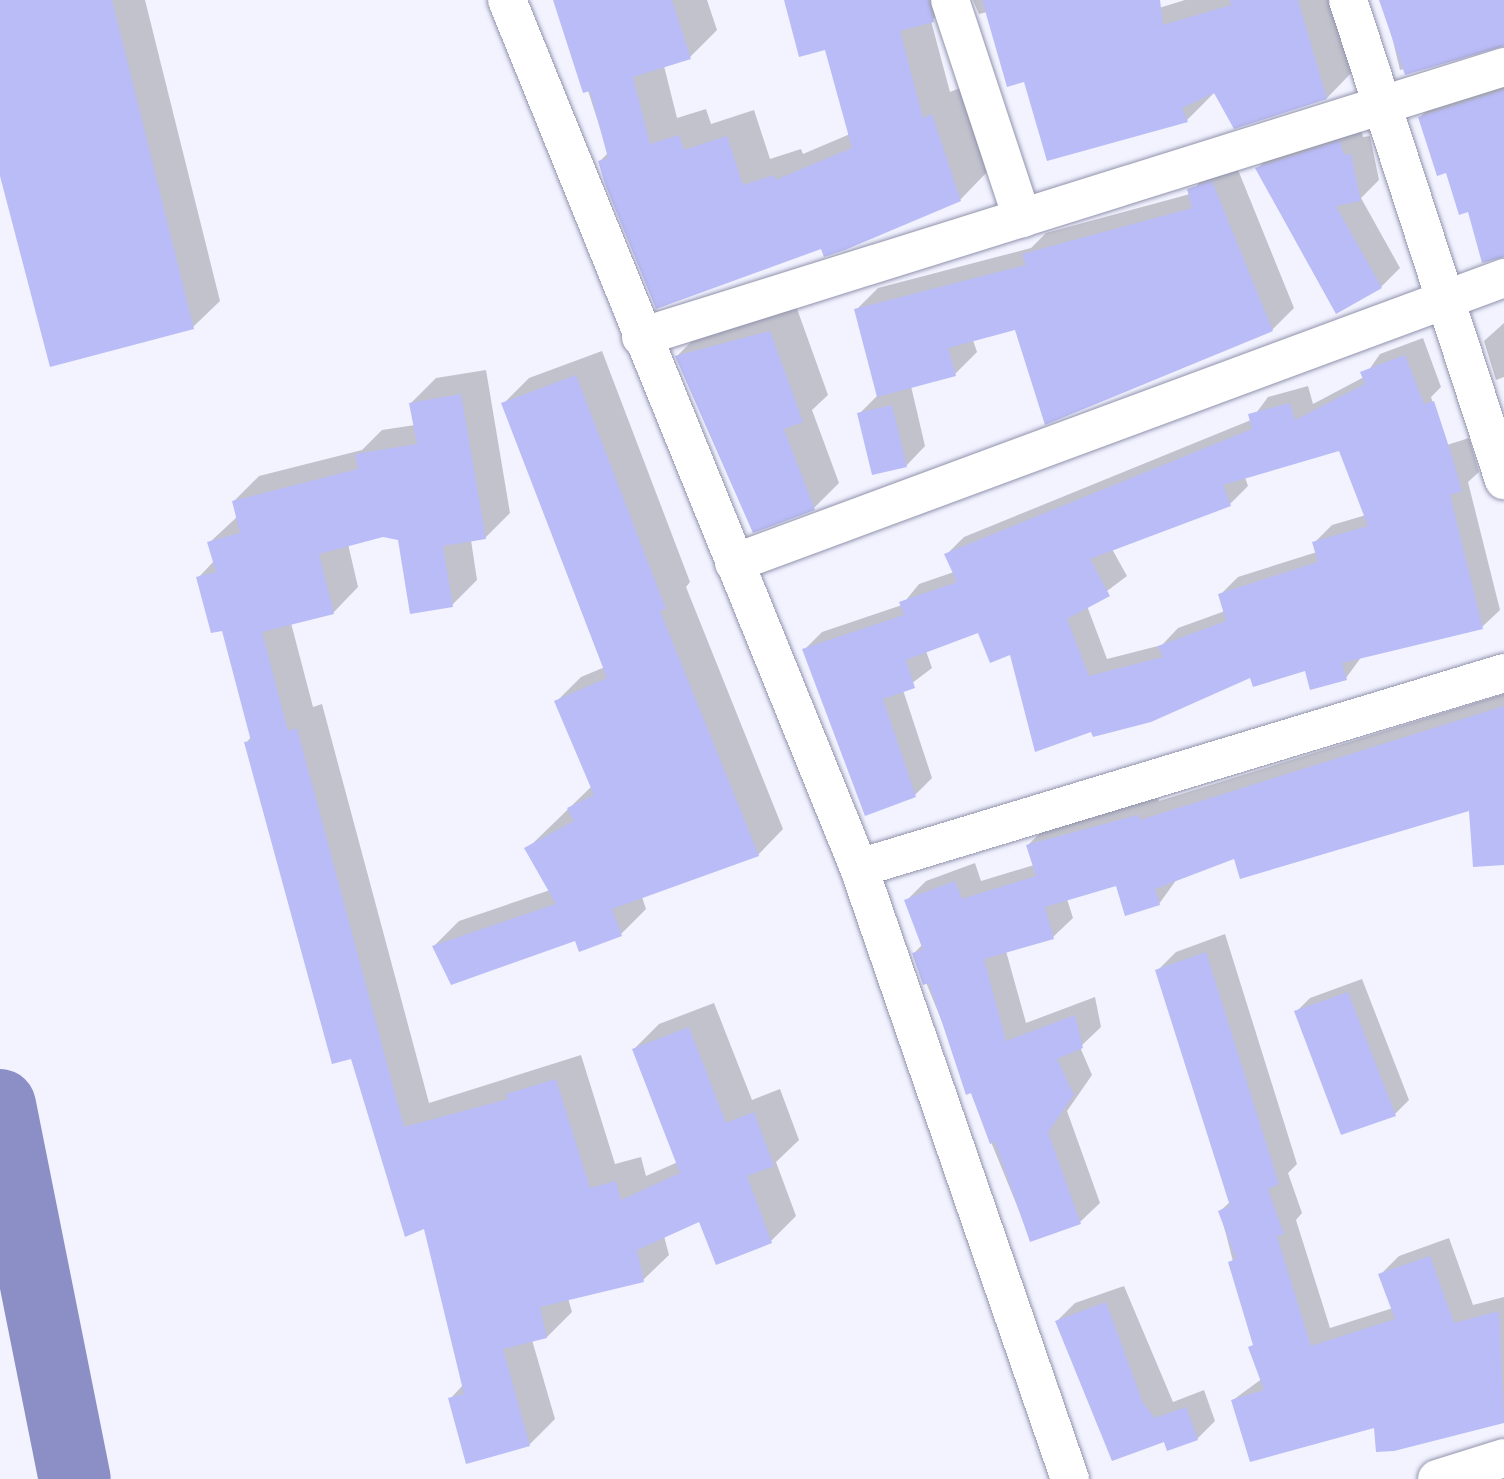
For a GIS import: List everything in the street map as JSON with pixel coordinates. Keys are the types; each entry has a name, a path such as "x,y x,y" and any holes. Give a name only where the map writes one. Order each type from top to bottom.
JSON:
{"street":[{"path":"508,0 641,337 859,868 1070,1479"},
{"path":"950,0 1022,218"},
{"path":"1348,0 1448,299 1504,480"},
{"path":"641,337 1384,109 1504,66"},
{"path":"734,563 1504,278"},
{"path":"859,868 1504,673"},
{"path":"1437,1479 1504,1458"}],"building":[{"path":"0,0 112,0 194,329 50,367 0,176"},
{"path":"553,0 672,0 691,59 633,77 650,144 679,135 684,150 727,136 743,185 774,175 775,180 852,148 825,50 799,57 784,0 929,0 934,22 900,31 923,118 932,114 961,201 845,250 824,257 821,249 656,309 605,184 598,161 608,158 590,91 583,93"},
{"path":"982,0 1160,0 1163,25 1231,5 1230,0 1298,0 1327,99 1234,129 1214,93 1182,108 1188,122 1047,161 1024,82 1007,87"},
{"path":"1379,0 1504,0 1504,46 1405,75"},
{"path":"1504,90 1504,257 1482,263 1468,212 1459,215 1446,173 1437,176 1418,117"},
{"path":"1340,141 1344,155 1351,154 1361,201 1336,206 1382,288 1336,314 1255,168"},
{"path":"1212,181 1273,331 1045,425 1015,330 948,348 956,376 877,397 854,309 1026,265 1022,254 1192,208 1187,189"},
{"path":"770,331 803,422 784,429 815,510 753,533 675,356"},
{"path":"1405,355 1424,404 1434,401 1462,491 1450,495 1483,629 1342,663 1347,680 1310,690 1305,671 1253,687 1250,678 1151,722 1093,737 1091,732 1035,752 1010,655 990,663 978,633 906,660 915,688 883,699 916,797 865,816 802,649 904,615 899,602 957,582 944,554 1252,429 1248,414 1290,403 1295,420 1365,384 1360,372","holes":["1339,451 1368,526 1312,542 1318,562 1218,594 1226,621 1158,646 1163,657 1089,676 1067,619 1110,596 1090,559 1231,506 1223,485"]},
{"path":"576,375 666,609 660,611 759,856 612,909 622,936 579,952 575,941 451,985 432,946 556,904 524,848 574,821 567,808 594,795 554,701 607,678 501,403"},
{"path":"461,394 486,539 443,546 453,607 410,614 398,540 383,537 319,554 334,614 262,632 288,731 297,728 404,1127 508,1099 506,1094 556,1079 590,1188 616,1181 621,1200 680,1173 632,1049 689,1027 726,1123 754,1112 774,1166 747,1176 772,1243 716,1265 699,1222 637,1250 644,1282 540,1307 547,1338 503,1349 530,1446 466,1464 448,1398 464,1394 424,1229 405,1237 351,1059 332,1064 244,742 251,741 222,631 211,633 196,577 216,572 207,542 240,533 232,501 358,469 355,454 417,444 409,403"},
{"path":"892,405 907,467 872,475 857,413"},
{"path":"1504,706 1504,865 1473,867 1469,811 1240,879 1234,859 1155,889 1160,905 1125,916 1116,886 1045,907 1054,939 984,959 1006,1041 1075,1015 1083,1048 1057,1059 1074,1095 1048,1132 1081,1224 1030,1242 995,1142 990,1144 971,1093 966,1095 929,983 923,985 912,953 923,950 904,900 955,881 962,899 1036,876 1026,845 1138,815 1140,820"},
{"path":"1206,952 1279,1184 1268,1189 1284,1234 1277,1236 1311,1346 1395,1319 1378,1274 1430,1256 1454,1323 1499,1311 1504,1423 1394,1451 1376,1452 1374,1428 1250,1462 1231,1400 1264,1390 1248,1347 1253,1345 1228,1262 1236,1259 1218,1211 1230,1206 1155,970"},
{"path":"1348,992 1396,1116 1341,1135 1294,1011"},
{"path":"1106,1302 1143,1403 1155,1418 1186,1407 1198,1440 1167,1451 1164,1442 1112,1461 1055,1321"}],"waterway":[{"path":"0,1105 75,1479"}]}
